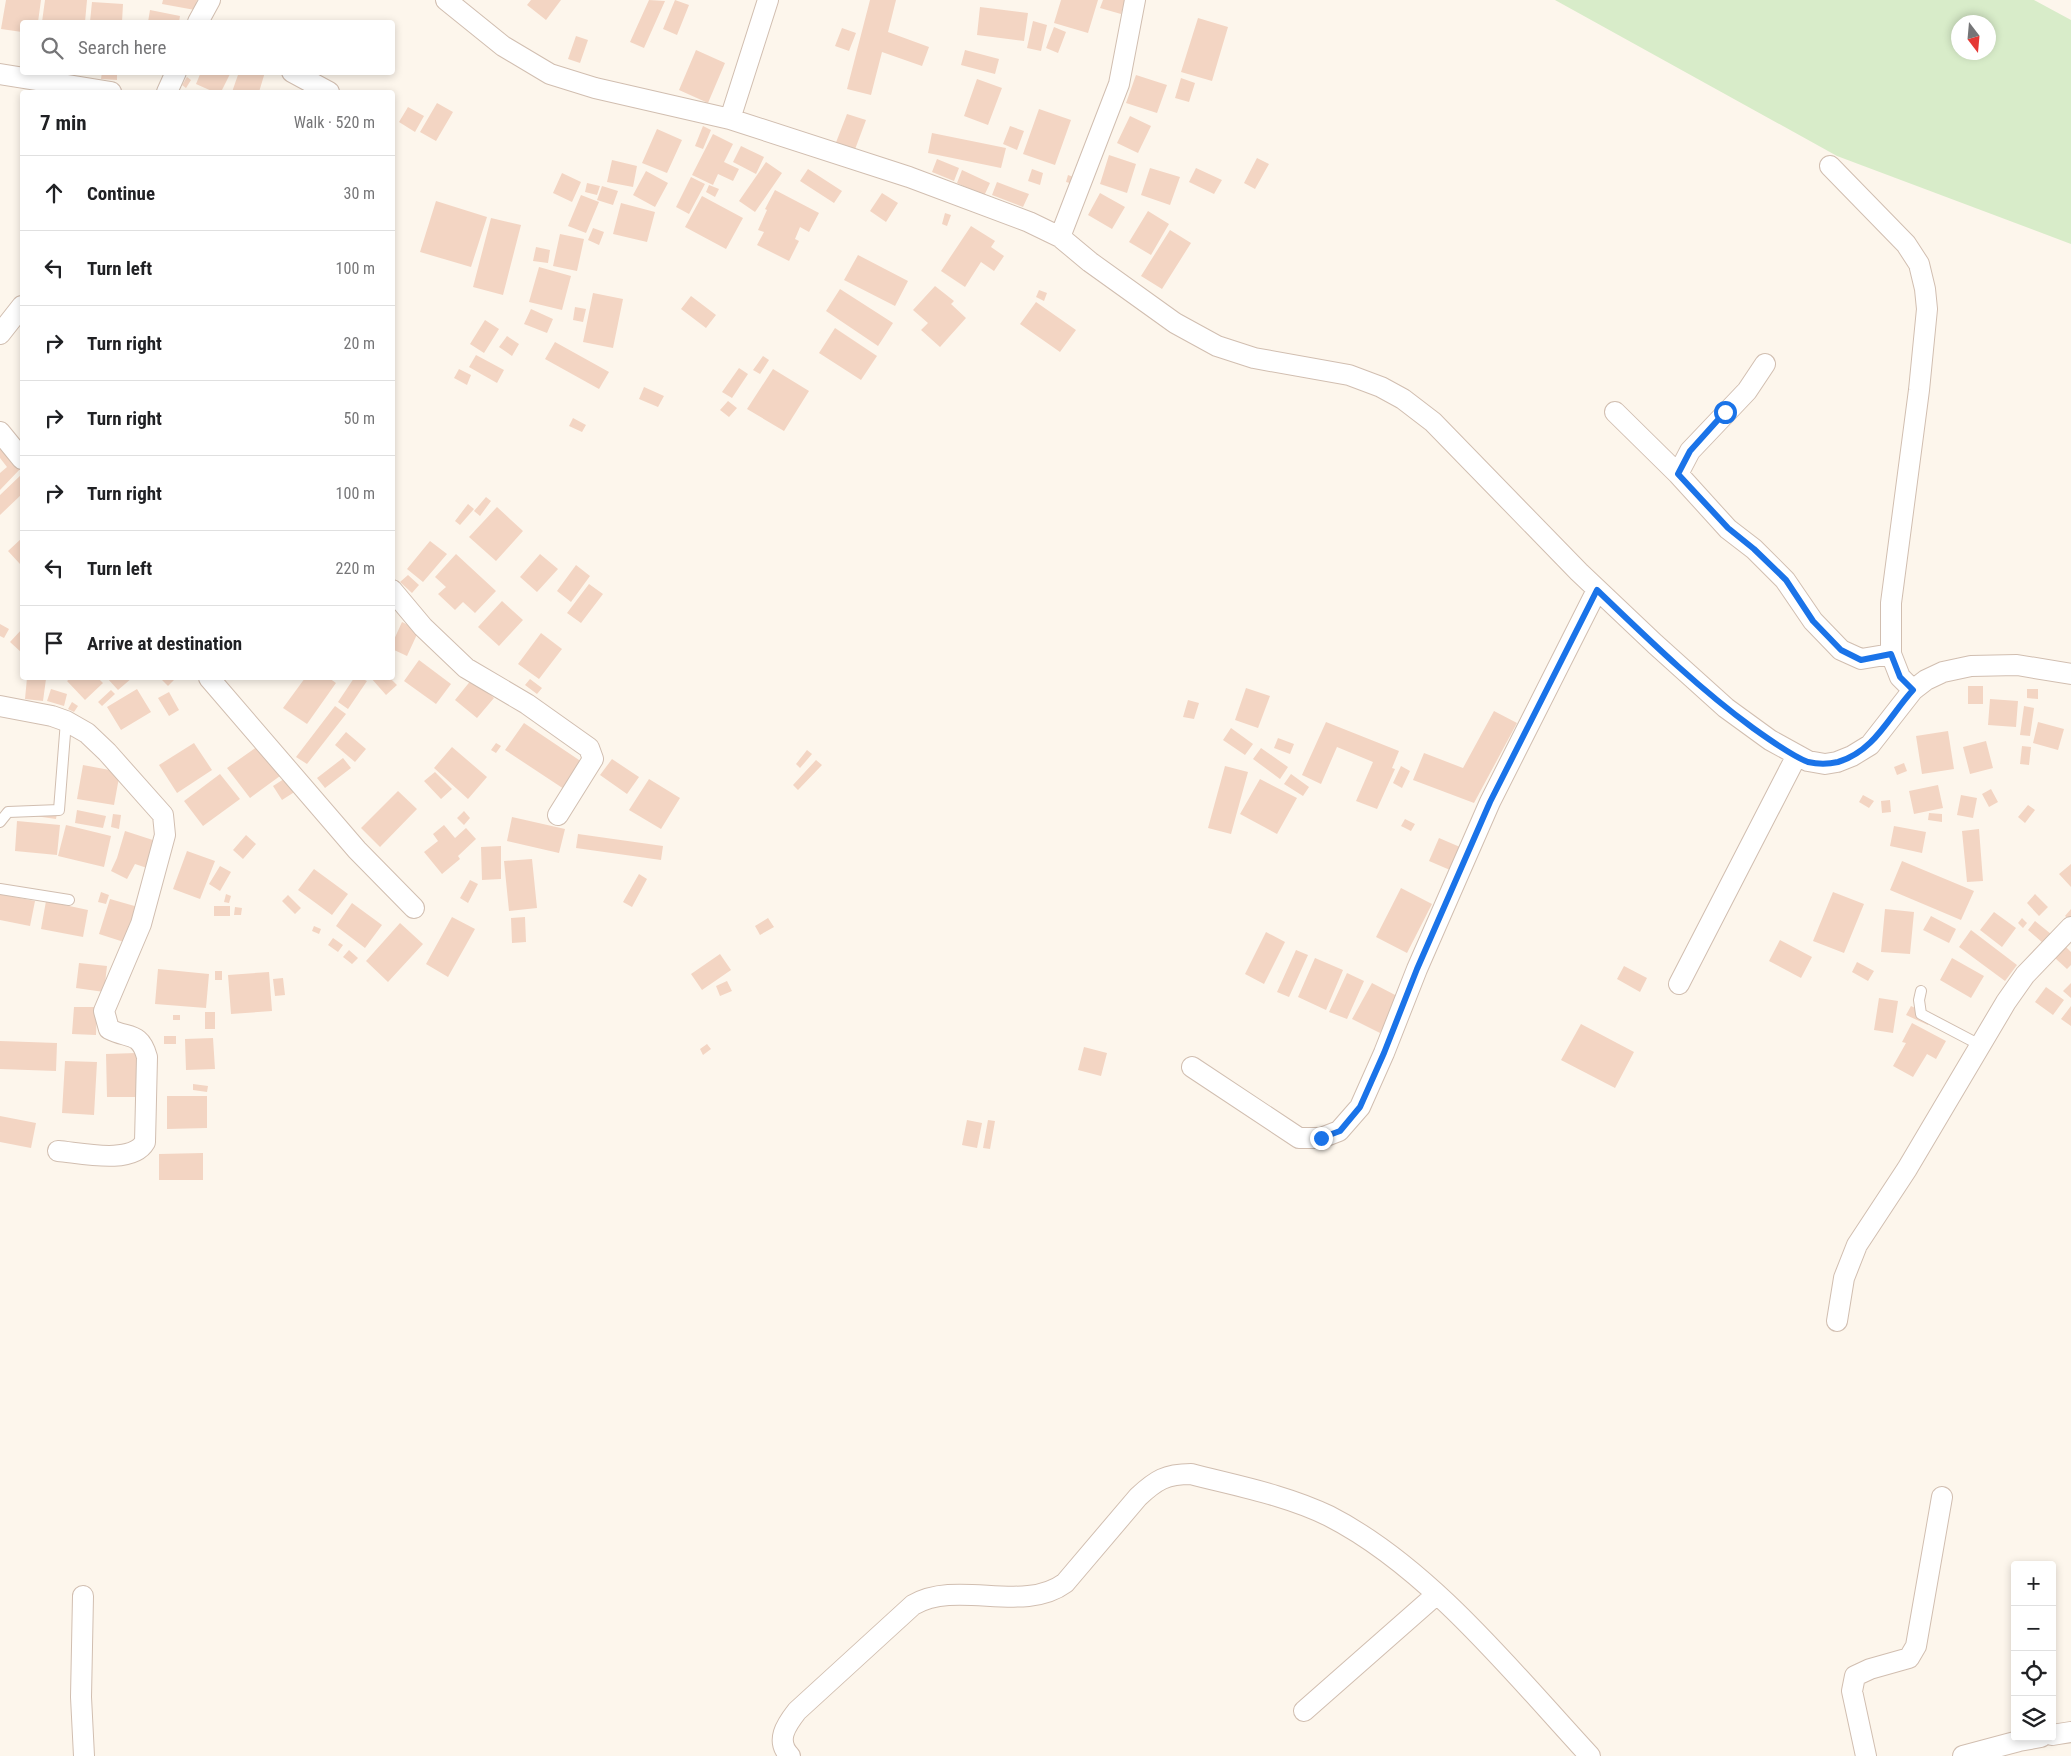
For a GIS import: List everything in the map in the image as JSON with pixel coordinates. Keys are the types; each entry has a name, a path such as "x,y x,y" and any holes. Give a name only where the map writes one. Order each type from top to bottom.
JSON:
{"street":[{"path":"202,20 210,0"},
{"path":"446,0 503,46 550,74 595,88 730,118 909,177 1029,222 1060,237 1175,324 1217,346 1254,358 1350,375 1381,387 1403,399 1433,422 1597,590 1726,708 1770,740 1808,762 1825,764 1852,756 1870,744 1913,690 1926,680 1943,672 1970,666 2017,665 2071,674"},
{"path":"730,118 768,0"},
{"path":"1060,237 1119,84 1135,0"},
{"path":"0,74 99,90"},
{"path":"168,90 175,75"},
{"path":"298,75 326,90"},
{"path":"1830,166 1906,244 1919,264 1925,288 1927,309 1919,390 1891,603 1891,654 1900,677 1913,690"},
{"path":"2,328 20,308"},
{"path":"1678,474 1690,451 1747,391 1765,364"},
{"path":"1614,412 1678,474 1728,528 1754,549 1786,580 1813,621 1841,650 1861,660 1891,654"},
{"path":"0,432 20,457"},
{"path":"1192,1066 1299,1138 1321,1138 1340,1131 1360,1107 1421,960 1490,802 1597,590"},
{"path":"395,593 423,626 466,668 527,704 590,748 593,759 558,814"},
{"path":"211,680 357,850 414,908"},
{"path":"0,706 33,711 66,721 87,733 107,752 164,815 166,826 141,924 104,1011 109,1029 136,1037 145,1048 147,1057 145,1142 136,1152 118,1156 58,1151"},
{"path":"1679,984 1797,755"},
{"path":"1837,1321 1844,1278 1858,1245 1907,1169 1980,1045 2025,975 2071,927"},
{"path":"790,1756 783,1747 783,1733 797,1711 913,1605 934,1596 1032,1595 1058,1588 1138,1497 1155,1482 1175,1474 1191,1474 1277,1497 1327,1515 1358,1532 1437,1594 1471,1627 1590,1756"},
{"path":"1866,1756 1852,1691 1855,1676 1870,1669 1909,1658 1916,1646 1942,1497"},
{"path":"1304,1711 1437,1594"},
{"path":"83,1596 81,1696 84,1756"},
{"path":"2056,1734 2071,1732"},
{"path":"1963,1756 2019,1741"}],"lane":[{"path":"0,822 8,812 59,810 66,721"},
{"path":"0,888 69,900"},
{"path":"1921,991 1919,1000 1921,1014 1980,1045"}],"green space":[{"path":"1555,0 2034,0 2071,20 2071,244 1837,156"}],"building":[{"path":"6,0 41,0 38,20 20,20 20,32 1,29"},
{"path":"45,0 87,0 85,20 42,20"},
{"path":"163,0 197,0 195,10 162,4"},
{"path":"531,0 561,0 546,20 527,5"},
{"path":"649,0 665,1 644,48 630,42"},
{"path":"675,0 689,5 677,35 663,29"},
{"path":"870,0 896,0 888,32 929,47 922,66 882,52 871,95 847,89"},
{"path":"1061,0 1098,0 1088,33 1054,23"},
{"path":"1103,0 1125,0 1121,14 1100,8"},
{"path":"92,2 123,4 122,20 90,20"},
{"path":"980,7 1028,13 1024,41 977,35"},
{"path":"150,10 180,16 179,20 148,20"},
{"path":"1198,18 1228,27 1212,81 1181,72"},
{"path":"1033,21 1047,25 1041,51 1027,48"},
{"path":"1054,27 1066,32 1058,53 1046,48"},
{"path":"842,28 856,33 849,51 835,46"},
{"path":"576,36 588,40 580,63 568,59"},
{"path":"696,50 725,63 708,103 679,90"},
{"path":"965,50 999,59 995,74 961,65"},
{"path":"102,75 117,75 117,80 101,79"},
{"path":"200,75 230,75 222,90 210,90 196,84"},
{"path":"238,75 264,75 260,90 233,90"},
{"path":"1136,75 1167,85 1157,113 1126,103"},
{"path":"187,77 191,80 186,88 182,85"},
{"path":"1181,78 1195,83 1189,102 1175,98"},
{"path":"977,79 1002,88 988,125 964,116"},
{"path":"437,103 453,112 436,141 420,132"},
{"path":"408,107 424,116 415,132 399,122"},
{"path":"1039,109 1071,120 1055,165 1023,154"},
{"path":"847,114 866,120 854,152 835,145"},
{"path":"1130,116 1151,126 1138,153 1117,143"},
{"path":"703,126 711,130 703,149 695,146"},
{"path":"1010,126 1024,131 1017,150 1003,144"},
{"path":"657,129 682,140 667,173 642,163"},
{"path":"932,133 1006,148 1001,168 928,153"},
{"path":"713,134 733,144 724,162 739,169 733,181 718,174 713,185 692,175"},
{"path":"741,146 764,157 756,174 733,162"},
{"path":"1109,155 1136,164 1127,193 1100,184"},
{"path":"1257,158 1269,164 1255,189 1244,183"},
{"path":"937,159 959,168 954,181 932,172"},
{"path":"612,160 637,166 633,187 607,182"},
{"path":"766,162 782,173 755,212 739,201"},
{"path":"1150,168 1180,177 1170,205 1141,195"},
{"path":"1196,168 1222,180 1214,194 1189,182"},
{"path":"808,169 842,191 834,203 800,181"},
{"path":"1032,169 1043,173 1040,185 1028,181"},
{"path":"962,170 990,183 984,196 957,183"},
{"path":"646,171 668,183 655,207 633,195"},
{"path":"562,173 581,182 572,202 553,193"},
{"path":"1068,175 1079,179 1077,185 1066,182"},
{"path":"691,177 705,184 689,214 676,207"},
{"path":"997,182 1029,194 1023,207 992,195"},
{"path":"587,183 600,186 597,195 585,192"},
{"path":"709,185 719,189 715,197 706,192"},
{"path":"602,186 618,191 613,205 597,200"},
{"path":"775,190 819,213 809,232 800,227 795,239 799,241 789,261 757,245 764,232 758,230 767,210 765,209"},
{"path":"882,193 898,203 886,222 870,211"},
{"path":"1100,193 1125,207 1112,229 1088,215"},
{"path":"581,195 599,202 586,233 568,226"},
{"path":"702,196 743,218 726,249 685,227"},
{"path":"436,201 487,217 471,267 420,252"},
{"path":"621,203 655,212 647,242 613,234"},
{"path":"1148,211 1169,224 1151,255 1129,242"},
{"path":"945,213 951,215 947,226 942,224"},
{"path":"491,218 521,225 503,295 473,287"},
{"path":"971,226 995,241 991,247 1004,256 994,271 981,262 965,287 941,271"},
{"path":"593,228 604,232 599,245 588,240"},
{"path":"1170,230 1191,243 1162,289 1141,276"},
{"path":"560,234 584,239 577,271 553,266"},
{"path":"536,247 550,250 548,263 533,261"},
{"path":"858,255 908,281 895,306 844,280"},
{"path":"539,267 571,276 562,310 529,302"},
{"path":"935,286 954,301 951,304 966,318 940,347 921,330 928,323 913,310"},
{"path":"840,289 893,323 878,346 826,311"},
{"path":"1039,290 1047,293 1044,301 1036,297"},
{"path":"593,293 623,299 613,348 583,342"},
{"path":"691,296 716,315 706,328 681,309"},
{"path":"1036,302 1076,330 1060,352 1020,324"},
{"path":"575,307 586,309 583,322 573,320"},
{"path":"531,309 553,319 547,333 524,324"},
{"path":"485,320 499,329 484,353 470,344"},
{"path":"835,328 877,356 861,380 819,353"},
{"path":"507,336 519,344 512,356 499,347"},
{"path":"555,342 609,372 599,389 545,359"},
{"path":"476,355 504,370 497,383 469,367"},
{"path":"763,356 769,360 760,374 753,370"},
{"path":"739,368 748,374 732,398 722,392"},
{"path":"459,369 471,375 467,385 454,378"},
{"path":"773,369 809,391 784,431 747,409"},
{"path":"644,387 664,396 658,407 639,399"},
{"path":"728,401 737,408 729,417 720,410"},
{"path":"573,418 586,425 582,432 569,426"},
{"path":"0,439 20,464 20,469 0,490 0,473 7,467 0,458"},
{"path":"20,476 20,496 0,515 0,495"},
{"path":"486,497 491,501 480,516 474,511"},
{"path":"468,504 474,509 460,525 455,521"},
{"path":"497,507 523,531 496,561 469,537"},
{"path":"20,540 20,564 8,551"},
{"path":"430,541 447,554 423,582 407,569"},
{"path":"456,554 496,591 475,613 463,602 455,610 438,594 446,587 435,577"},
{"path":"540,554 558,569 537,592 520,577"},
{"path":"576,565 590,576 571,602 557,591"},
{"path":"408,575 419,585 412,593 400,582"},
{"path":"589,584 603,594 581,623 567,613"},
{"path":"502,601 523,620 499,646 478,627"},
{"path":"402,622 419,630 407,656 395,650 395,637"},
{"path":"0,624 9,629 4,638 0,636"},
{"path":"20,631 20,651 10,642"},
{"path":"541,633 562,649 539,679 518,664"},
{"path":"419,660 451,684 436,704 404,681"},
{"path":"472,679 494,698 477,718 455,700"},
{"path":"530,679 542,688 537,694 525,685"},
{"path":"27,680 46,680 43,701 25,699"},
{"path":"100,680 103,683 85,700 67,681"},
{"path":"109,680 130,680 118,690"},
{"path":"162,680 174,680 168,686"},
{"path":"304,680 332,680 336,683 307,724 283,708"},
{"path":"353,680 367,681 348,709 338,702"},
{"path":"373,680 392,680 397,685 386,695"},
{"path":"1968,686 1983,686 1983,704 1968,704"},
{"path":"1246,688 1270,696 1258,728 1235,720"},
{"path":"51,689 67,694 64,706 47,701"},
{"path":"137,689 151,712 121,730 107,707"},
{"path":"2027,689 2038,689 2038,699 2027,698"},
{"path":"111,690 115,694 102,706 98,702"},
{"path":"169,692 179,710 169,716 158,698"},
{"path":"1990,699 2018,701 2016,727 1988,725"},
{"path":"1188,700 1199,703 1194,719 1183,717"},
{"path":"72,702 78,706 74,712 68,709"},
{"path":"335,706 346,714 307,764 296,757"},
{"path":"2024,706 2034,708 2030,736 2020,735"},
{"path":"1494,711 1517,723 1474,803 1413,780 1424,753 1463,768"},
{"path":"1326,722 1399,751 1392,768 1395,769 1377,809 1356,801 1373,762 1337,747 1321,784 1302,775"},
{"path":"2038,722 2064,729 2058,750 2033,743"},
{"path":"524,723 582,762 564,789 505,750"},
{"path":"1231,728 1253,744 1245,755 1223,740"},
{"path":"1948,731 1954,769 1922,774 1916,736"},
{"path":"346,732 366,749 355,762 335,745"},
{"path":"1278,738 1294,744 1290,754 1274,748"},
{"path":"1986,741 1993,768 1970,774 1963,747"},
{"path":"194,743 212,770 177,793 159,765"},
{"path":"496,743 501,746 496,753 491,750"},
{"path":"258,746 280,776 250,798 227,768"},
{"path":"2022,746 2031,747 2029,765 2020,764"},
{"path":"452,747 487,777 468,799 434,768"},
{"path":"1261,748 1288,767 1280,779 1253,759"},
{"path":"807,750 812,754 800,768 796,764"},
{"path":"343,758 351,768 325,788 317,778"},
{"path":"612,759 639,777 627,794 600,775"},
{"path":"816,760 822,765 798,790 793,785"},
{"path":"1904,763 1907,771 1897,775 1894,767"},
{"path":"83,765 120,772 114,805 77,799"},
{"path":"1225,766 1248,772 1231,834 1208,828"},
{"path":"1401,766 1410,771 1402,788 1393,783"},
{"path":"435,772 452,789 441,799 424,781"},
{"path":"220,774 240,799 203,826 184,801"},
{"path":"1291,774 1309,787 1303,796 1284,784"},
{"path":"287,777 296,791 282,800 273,786"},
{"path":"649,779 680,798 661,829 629,810"},
{"path":"1260,779 1297,798 1277,834 1240,814"},
{"path":"1938,785 1943,808 1914,814 1909,791"},
{"path":"1991,789 1998,802 1989,807 1982,794"},
{"path":"398,791 417,809 380,847 361,828"},
{"path":"1863,795 1874,801 1869,808 1859,802"},
{"path":"1961,795 1977,798 1973,818 1957,815"},
{"path":"1890,800 1891,812 1882,813 1881,801"},
{"path":"2028,805 2035,810 2025,823 2018,817"},
{"path":"77,810 106,816 103,828 75,823"},
{"path":"464,811 470,818 464,825 457,818"},
{"path":"57,813 56,819 28,815"},
{"path":"1929,813 1942,814 1942,822 1928,820"},
{"path":"113,814 121,815 119,829 111,827"},
{"path":"512,817 565,829 559,853 507,841"},
{"path":"1405,819 1415,824 1411,831 1401,826"},
{"path":"17,821 60,825 57,855 15,851"},
{"path":"66,825 111,836 104,867 58,856"},
{"path":"444,825 455,838 466,828 476,839 458,856 460,859 442,874 424,852 438,841 433,834"},
{"path":"1894,826 1926,832 1922,853 1890,846"},
{"path":"1979,829 1983,881 1967,882 1962,831"},
{"path":"125,831 159,842 150,869 135,864 127,879 111,871"},
{"path":"578,834 663,846 661,860 576,848"},
{"path":"246,835 256,844 243,859 233,850"},
{"path":"1439,838 1460,847 1450,870 1429,861"},
{"path":"501,846 501,879 482,880 481,847"},
{"path":"187,851 215,861 200,899 173,889"},
{"path":"532,859 537,908 509,911 504,861"},
{"path":"1902,861 1974,891 1961,920 1890,890"},
{"path":"2071,864 2071,887 2059,874"},
{"path":"220,866 231,872 220,891 209,884"},
{"path":"314,869 348,894 332,915 298,890"},
{"path":"639,874 647,879 632,907 623,902"},
{"path":"470,880 478,884 468,903 460,898"},
{"path":"1401,888 1432,904 1407,953 1376,937"},
{"path":"101,892 109,895 106,904 98,902"},
{"path":"1833,892 1864,904 1844,953 1813,941"},
{"path":"0,894 35,901 30,926 0,920"},
{"path":"226,894 231,896 229,903 224,902"},
{"path":"2035,894 2048,907 2039,916 2027,903"},
{"path":"288,895 301,908 295,914 282,901"},
{"path":"110,899 138,907 127,943 99,934"},
{"path":"46,901 88,910 83,937 41,929"},
{"path":"352,903 382,925 365,948 336,926"},
{"path":"214,906 230,906 230,916 214,916"},
{"path":"235,907 242,908 241,915 234,915"},
{"path":"1885,909 1914,912 1910,954 1881,952"},
{"path":"2071,909 2071,921 2065,916"},
{"path":"1994,912 2016,928 2002,947 1980,930"},
{"path":"1931,916 1956,929 1949,943 1923,930"},
{"path":"452,917 475,929 448,977 426,964"},
{"path":"525,917 526,942 512,943 511,918"},
{"path":"768,918 774,927 760,935 755,926"},
{"path":"2022,918 2027,923 2023,928 2018,923"},
{"path":"2035,921 2051,934 2043,943 2028,930"},
{"path":"400,923 423,944 388,982 366,961"},
{"path":"314,926 321,929 319,934 312,931"},
{"path":"1971,930 2017,965 2005,981 1959,947"},
{"path":"1266,932 1285,942 1264,984 1245,974"},
{"path":"333,938 343,945 338,952 328,945"},
{"path":"1780,940 1812,957 1801,978 1769,961"},
{"path":"2066,947 2071,952 2071,965 2067,969 2055,958"},
{"path":"349,950 358,958 352,964 343,957"},
{"path":"1296,950 1308,955 1289,997 1277,992"},
{"path":"720,954 731,970 702,990 691,974"},
{"path":"1315,958 1343,970 1326,1010 1298,997"},
{"path":"1952,958 1984,976 1971,998 1940,980"},
{"path":"1857,962 1874,971 1868,981 1852,972"},
{"path":"79,963 107,966 104,992 76,988"},
{"path":"1624,966 1647,978 1640,992 1617,979"},
{"path":"158,969 209,974 206,1008 155,1004"},
{"path":"215,971 222,971 222,980 215,980"},
{"path":"269,972 272,1011 231,1014 228,975"},
{"path":"1347,973 1364,981 1347,1019 1329,1012"},
{"path":"283,978 285,995 275,996 273,979"},
{"path":"727,981 732,991 720,996 716,986"},
{"path":"1372,983 1399,997 1380,1033 1352,1019"},
{"path":"2071,983 2071,998 2063,991"},
{"path":"2046,987 2064,1000 2053,1015 2035,1002"},
{"path":"1879,998 1898,1001 1893,1033 1874,1030"},
{"path":"1911,1006 1932,1016 1928,1025 1906,1015"},
{"path":"2071,1006 2071,1026 2061,1019"},
{"path":"74,1007 97,1007 96,1035 72,1034"},
{"path":"205,1012 215,1012 215,1029 205,1029"},
{"path":"173,1015 180,1015 180,1020 173,1020"},
{"path":"1912,1023 1946,1041 1936,1059 1927,1054 1913,1077 1893,1066 1906,1043 1902,1042"},
{"path":"1581,1024 1634,1052 1615,1088 1561,1060"},
{"path":"164,1036 176,1036 176,1044 164,1044"},
{"path":"213,1038 215,1069 186,1070 185,1039"},
{"path":"0,1041 57,1043 56,1071 0,1069"},
{"path":"707,1044 711,1049 703,1055 700,1049"},
{"path":"1084,1047 1107,1053 1101,1076 1078,1070"},
{"path":"136,1053 136,1097 107,1097 106,1054"},
{"path":"65,1061 97,1062 94,1115 62,1113"},
{"path":"193,1084 208,1086 207,1092 193,1090"},
{"path":"167,1096 207,1096 207,1128 167,1129"},
{"path":"0,1116 36,1123 31,1148 0,1142"},
{"path":"967,1120 982,1123 977,1148 962,1145"},
{"path":"988,1120 995,1121 990,1149 983,1148"},
{"path":"203,1153 203,1180 159,1180 159,1154"}],"route":[{"path":"1321,1138 1340,1131 1360,1107 1384,1053 1417,969 1490,802 1597,590 1726,708 1770,740 1808,762 1825,764 1837,762 1852,756 1870,744 1913,690 1900,677 1891,654 1861,660 1841,650 1813,621 1786,580 1754,549 1728,528 1678,474 1690,451 1725,412"}]}
